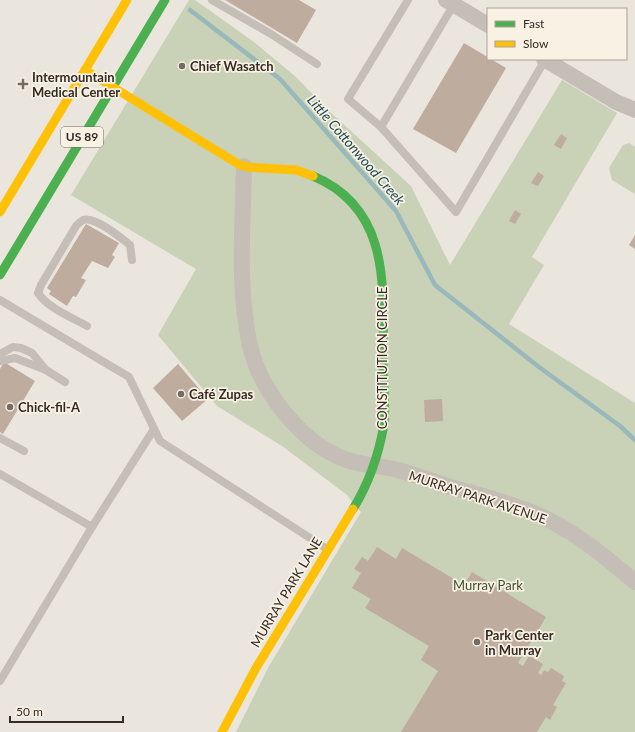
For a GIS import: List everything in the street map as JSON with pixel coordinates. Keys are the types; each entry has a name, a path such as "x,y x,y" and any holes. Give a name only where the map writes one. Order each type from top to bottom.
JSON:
{"street":[{"name":"US 89","path":"0,275 165,0"},
{"name":"US 89","path":"0,212 85,70 123,1"},
{"path":"450,2 487,24"},
{"path":"547,60 633,106"},
{"name":"CONSTITUTION CIRCLE","path":"85,70 244,166 301,171 340,190 355,203 374,237 380,264 385,309 382,367 385,412 380,449 374,466"},
{"path":"244,166 240,276 244,313 251,347 259,372 268,391 304,433 337,456 374,466"},
{"name":"MURRAY PARK LANE","path":"222,732 256,668 363,492 374,466"},
{"name":"MURRAY PARK AVENUE","path":"374,466 395,469 528,511 555,522 586,542 635,582"}],"lane":[{"path":"212,0 271,34 317,64"},
{"path":"408,0 348,98 381,127 456,212 544,60"},
{"path":"381,127 450,2"},
{"path":"86,326 51,305 41,298 38,293 41,285 76,226 82,221 88,220 118,235 130,245 132,260"},
{"path":"0,300 129,377 160,441 328,549"},
{"path":"0,354 13,347 21,348 32,352 46,370"},
{"path":"0,361 15,358 46,370 65,382"},
{"path":"0,681 92,527 154,430"},
{"path":"0,438 24,451"},
{"path":"0,474 92,527"}],"green space":[{"name":"Murray Park","path":"189,0 195,0 254,42 296,77 329,111 411,186 450,265 562,80 617,113 532,257 544,265 509,324 635,403 635,732 236,732 268,668 361,512 347,495 282,446 217,406 158,335 196,269 71,195"},
{"path":"629,143 635,147 635,194 612,180 609,168 623,145"}],"building":[{"path":"225,0 299,0 316,10 297,43"},
{"path":"464,43 487,57 487,60 493,60 506,68 456,153 413,129"},
{"path":"561,134 567,138 561,149 554,145"},
{"path":"538,172 544,176 538,186 531,183"},
{"path":"515,210 521,214 515,224 509,221"},
{"path":"86,224 119,243 112,255 115,257 108,268 92,261 81,278 86,280 76,297 73,296 67,306 49,294 51,291 47,288"},
{"path":"635,235 635,249 629,245"},
{"name":"Chick-fil-A","path":"4,362 35,381 3,434 0,432 0,369"},
{"name":"Café Zupas","path":"178,364 208,399 182,421 153,388"},
{"path":"442,399 443,421 425,422 424,400"},
{"name":"Park Center in Murray","path":"377,547 396,559 402,548 464,585 472,572 546,617 518,663 523,666 529,656 543,664 538,673 541,675 544,670 548,672 551,668 564,676 562,681 566,683 553,705 557,707 550,720 546,717 537,732 401,732 438,671 421,660 429,646 365,608 371,599 352,588 361,573 354,569 362,557 368,561"}],"waterway":[{"name":"Little Cottonwood Creek","path":"190,10 280,79 396,211 435,285 539,367 620,426 635,440"}],"traffic: fast":[{"path":"0,275 165,0"},
{"path":"313,176 339,190 357,209 370,230 378,254 382,279 385,408 384,424 373,468 353,509"}],"traffic: slow":[{"path":"0,212 127,0"},
{"path":"85,70 238,164 247,167 296,170 313,176"},
{"path":"222,732 256,668 353,509"}],"place":[{"name":"Chief Wasatch","path":"182,66"},
{"name":"Intermountain Medical Center","path":"23,84"},
{"name":"Café Zupas","path":"181,394"},
{"name":"Chick-fil-A","path":"10,407"},
{"name":"Park Center in Murray","path":"477,642"}]}
